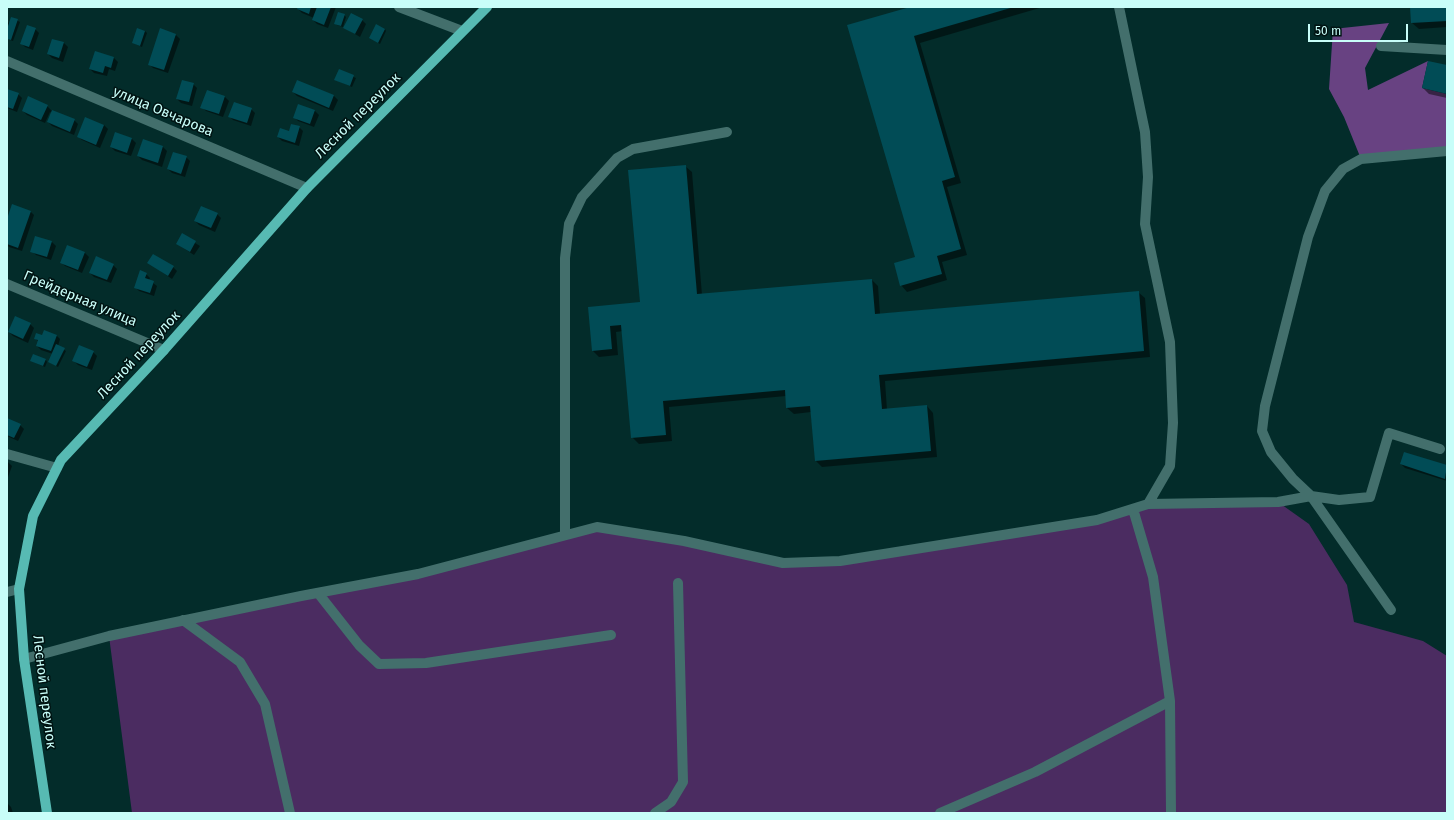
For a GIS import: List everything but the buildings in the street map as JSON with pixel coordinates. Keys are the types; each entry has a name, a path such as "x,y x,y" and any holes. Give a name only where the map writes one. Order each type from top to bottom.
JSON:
{"main road":[{"name":"Лесной переулок","path":"47,813 24,658 19,589 33,516 61,460 164,350 307,188 487,7"}],"street":[{"path":"400,7 462,31"},
{"path":"1119,7 1145,132 1148,177 1145,224 1170,342 1173,423 1170,466 1148,504"},
{"path":"1381,46 1447,50"},
{"name":"улица Овчарова","path":"7,61 307,188"},
{"path":"565,535 565,258 569,224 582,198 617,158 633,148 727,132"},
{"path":"1391,610 1312,496 1294,479 1271,452 1262,431 1265,406 1308,237 1325,190 1343,169 1361,159 1447,151"},
{"name":"Грейдерная улица","path":"7,284 164,350"},
{"path":"24,658 109,636 183,620 418,574 597,526 684,541 783,564 840,560 1097,520 1148,504 1278,502 1312,496 1339,500 1370,497 1389,433 1440,449"},
{"path":"7,454 57,468"},
{"path":"1133,509 1153,577 1170,701 1171,813"},
{"path":"655,813 671,802 683,782 678,583"},
{"path":"7,592 19,589"},
{"path":"318,593 359,645 379,664 426,663 611,635"},
{"path":"183,620 240,662 265,704 290,813"},
{"path":"940,813 1035,772 1170,701"}],"shaded area":[{"path":"1389,23 1365,68 1368,90 1428,61 1422,88 1447,94 1447,151 1361,159 1344,117 1329,89 1333,29"},
{"path":"1278,502 1309,524 1347,585 1354,622 1423,641 1447,656 1447,813 132,813 109,636 418,574 597,527 783,563 840,561 1097,520 1148,504"}]}
